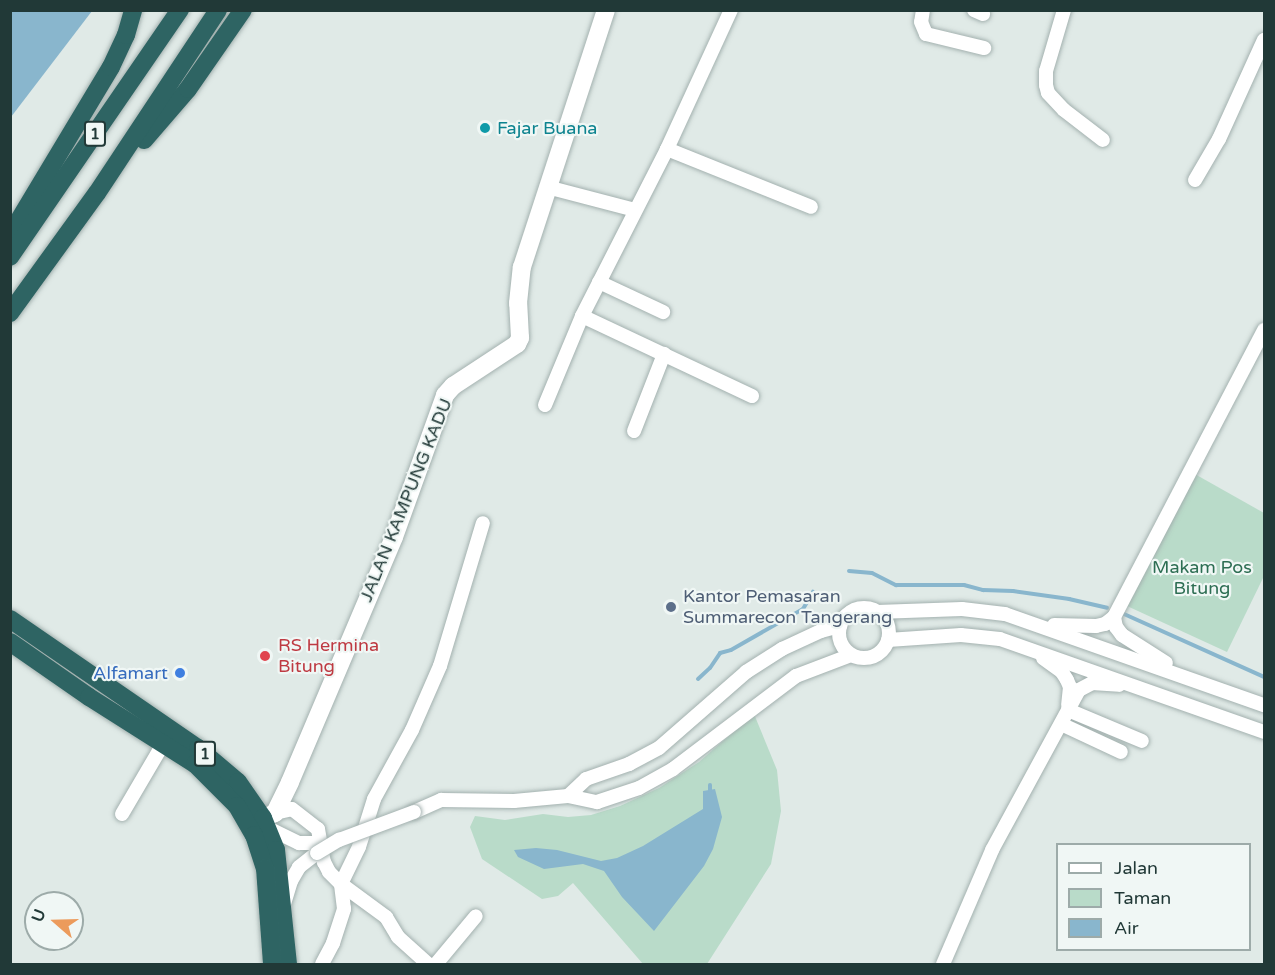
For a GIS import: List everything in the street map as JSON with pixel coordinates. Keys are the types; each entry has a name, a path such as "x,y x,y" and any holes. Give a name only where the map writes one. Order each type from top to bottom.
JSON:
{"highway":[{"path":"10,235 111,67 126,35 133,10"},
{"name":"1","path":"10,257 180,10"},
{"name":"1","path":"10,313 97,193 218,10"},
{"path":"97,193 188,89 243,10"},
{"name":"1","path":"10,619 198,748 238,782 264,821 276,850 284,905 288,964"},
{"name":"1","path":"10,642 207,775 237,806 264,821"},
{"name":"1","path":"264,821 264,868 272,964"}],"street":[{"name":"JALAN KAMPUNG KADU","path":"264,821 394,537 445,395 453,386 512,347 520,338 518,303 522,267 606,10"},
{"path":"545,405 582,316 668,150 730,10"},
{"path":"923,10 921,22 926,34 984,48"},
{"path":"1064,10 1046,71 1048,93 1064,110 1103,140"},
{"path":"1195,180 1220,139 1264,40"},
{"path":"668,150 811,207"},
{"path":"547,187 635,210"},
{"path":"599,282 663,312"},
{"path":"582,316 752,396"},
{"path":"1040,624 1096,626 1105,624 1114,617 1264,330"},
{"path":"634,431 664,354"},
{"path":"322,964 333,943 344,909 340,885 359,847 374,799 412,730 440,666 483,523"},
{"path":"568,796 586,779 629,764 659,748 746,672 782,649 821,631 840,626 852,611 865,608 877,612 962,609 1005,614 1040,624 1264,705"},
{"path":"840,626 842,645 851,655 863,658 876,656 888,640 889,627 877,612"},
{"path":"1114,617 1116,627 1122,635 1186,676"},
{"path":"888,640 960,635 1000,639 1264,732"},
{"path":"1028,648 1062,672 1070,687 1068,710"},
{"path":"284,905 291,881 299,867 316,848 441,800 514,801 568,796 597,802 639,788 673,769 796,676 851,655"},
{"path":"943,964 992,850 1078,690 1092,683 1135,685"},
{"path":"1068,710 1142,741"},
{"path":"1061,724 1121,752"},
{"path":"122,814 163,744"},
{"path":"264,821 292,809 318,829 324,862 340,885 386,917 398,937 428,964"},
{"path":"264,821 299,843 316,848"},
{"path":"436,964 476,916"}],"green space":[{"name":"Makam Pos Bitung","path":"1193,473 1264,513 1264,576 1227,652 1127,606"},
{"path":"754,714 777,770 781,811 771,864 707,964 643,964 573,883 558,896 542,899 482,859 470,827 475,816 505,820 543,814 568,817 591,815 620,806 659,788 699,762"}],"water":[{"path":"10,11 92,11 11,117"},
{"path":"715,789 722,817 713,849 704,866 654,931 622,897 604,871 583,864 544,869 518,857 514,850 536,848 557,850 601,861 617,858 643,846 703,809 703,791"}],"waterway":[{"path":"849,571 872,573 896,585 964,585 983,590 1013,591 1069,599 1107,608"},
{"path":"698,679 710,668 720,653 731,650 803,609 813,592"},
{"path":"1124,614 1264,677"},
{"path":"710,785 710,790"}],"place":[{"name":"Fajar Buana","path":"485,128"},
{"name":"Kantor Pemasaran Summarecon Tangerang","path":"671,607"},
{"name":"RS Hermina Bitung","path":"265,656"},
{"name":"Alfamart","path":"180,673"}]}
